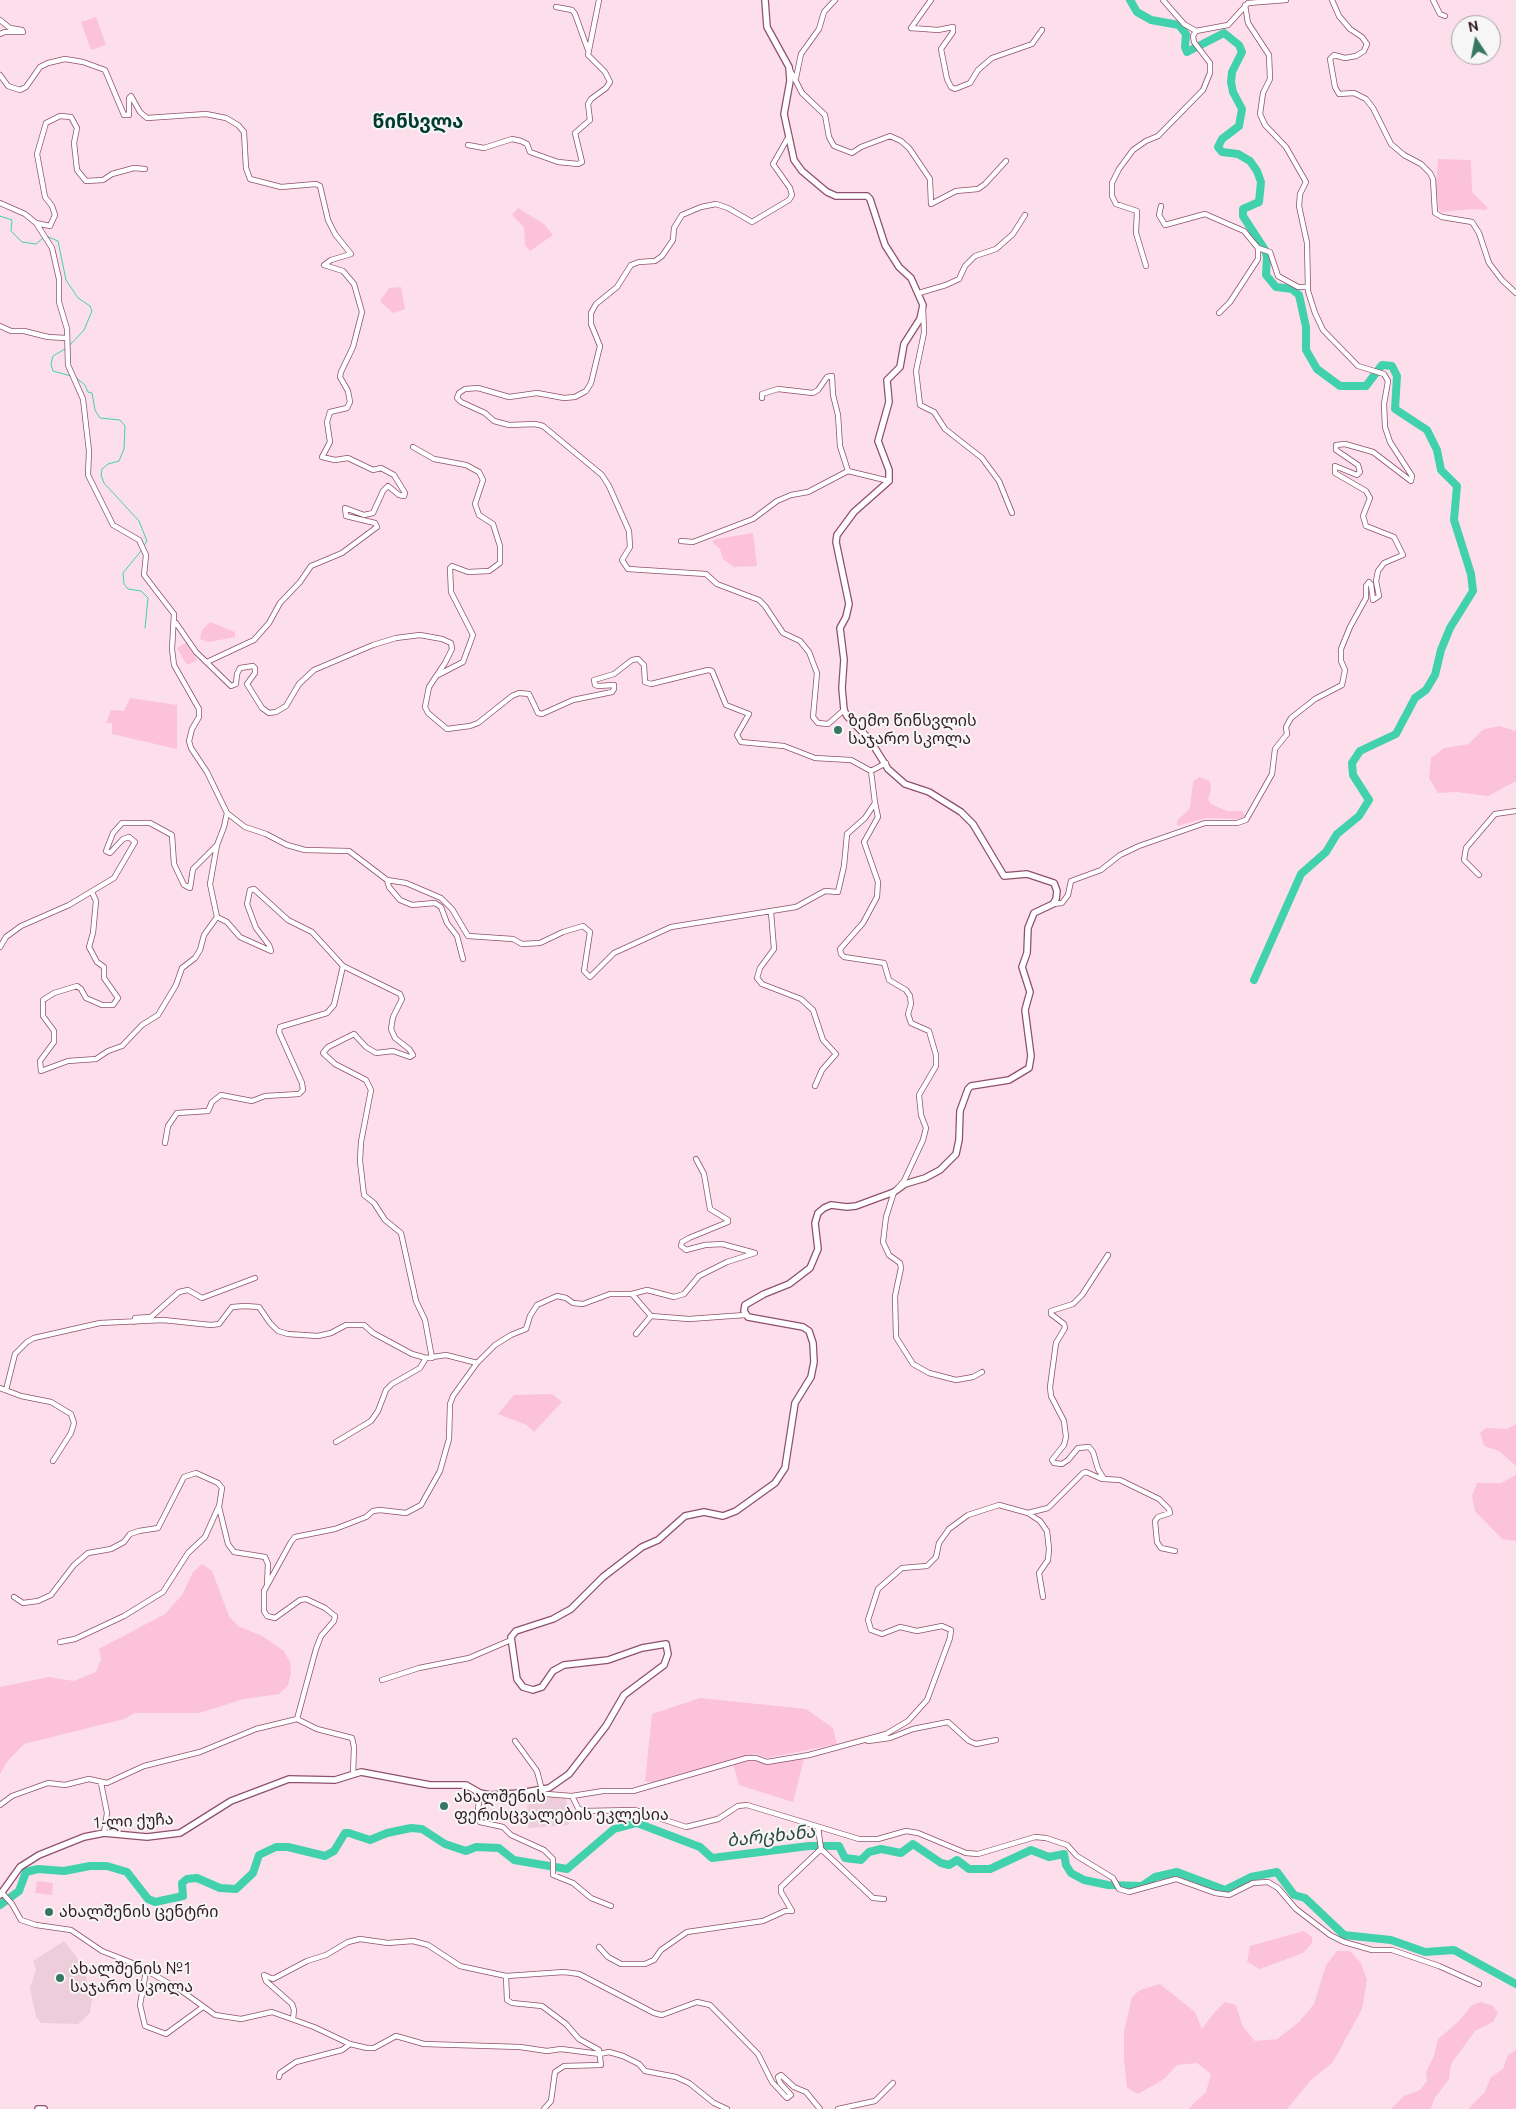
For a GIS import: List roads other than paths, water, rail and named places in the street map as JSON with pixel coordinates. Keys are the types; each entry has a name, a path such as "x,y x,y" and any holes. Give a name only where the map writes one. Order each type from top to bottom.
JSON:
{"street":[{"path":"588,50 593,37 599,0"},
{"path":"765,0 767,27 788,68 808,100 825,115 829,137 834,146 852,153 861,147 890,136 901,141 909,148 930,179 929,200 931,204 956,191 978,189 986,184 1006,161"},
{"path":"796,78 801,54 819,28 824,12 835,0"},
{"path":"931,0 911,28 938,30 953,27 953,32 941,49 947,79 951,87 955,89 970,83 978,70 992,58 1032,44 1042,30"},
{"path":"1163,0 1184,24 1196,31 1228,25 1237,18 1240,10 1248,3 1286,0"},
{"path":"1433,0 1440,14 1445,16"},
{"path":"1331,1 1339,16 1350,29 1362,36 1367,44 1364,51 1356,56 1346,58 1334,55 1330,59 1335,87 1339,94 1354,93 1366,99 1373,108 1391,144 1404,155 1421,164 1430,173 1433,179 1435,213 1442,217 1472,222 1476,226 1489,263 1502,280 1516,293"},
{"path":"745,1315 745,1305 751,1300 784,1287 810,1268 818,1249 815,1223 818,1214 824,1208 832,1204 847,1207 856,1206 894,1192 905,1184 935,1173 952,1159 959,1140 963,1099 971,1086 1009,1080 1028,1068 1031,1049 1025,1010 1030,992 1022,967 1028,953 1028,928 1034,913 1052,904 1062,903 1068,895 1071,881 1101,870 1120,856 1139,846 1205,823 1237,823 1246,820 1272,774 1275,749 1287,734 1286,727 1291,718 1315,699 1342,685 1345,670 1340,662 1341,649 1350,627 1366,598 1366,586 1369,582 1371,584 1373,600 1379,596 1376,580 1378,571 1384,563 1403,555 1394,537 1366,526 1363,516 1370,498 1366,492 1335,473 1335,466 1357,475 1360,472 1358,465 1336,450 1336,445 1345,444 1374,452 1411,482 1412,476 1390,442 1385,427 1384,404 1388,381 1384,374 1358,366 1323,330 1315,313 1308,287 1306,243 1299,206 1300,194 1306,182 1286,147 1265,125 1260,114 1263,93 1270,79 1269,55 1248,23 1245,5"},
{"path":"468,145 484,148 512,140 521,141 527,144 530,152 558,162 580,164 583,158 575,133 590,120 588,104 591,99 606,88 610,82 605,72 590,58 575,14 572,10 556,6"},
{"path":"0,20 10,28 22,30 23,32 5,32 0,34"},
{"path":"1146,266 1136,233 1138,211 1116,204 1112,196 1112,183 1119,168 1133,150 1146,141 1158,136 1200,94 1210,73 1210,63 1194,42 1193,36 1196,31"},
{"path":"0,74 8,86 20,90 26,88 40,67 48,63 65,59 83,62 105,70 124,116 129,115 129,98 131,96 147,118 206,114 226,118 238,125 244,132 246,168 250,179 281,187 295,187 308,184 320,186 328,220 340,243 351,251 349,255 331,260 324,266 343,271 354,284 362,312 353,348 340,377 348,391 350,402 347,408 330,412 328,422 330,442 322,456 334,460 348,458 373,470 381,468 394,475 405,493 404,496 399,495 388,486 373,513 364,515 345,508 346,516 375,523 377,526 342,553 329,556 311,566 300,582 280,603 269,623 254,640 207,662"},
{"path":"788,68 790,81 784,114 794,160 802,171 827,192 836,196 867,196 870,199 885,245 899,267 911,278 925,308 924,333 916,371 920,405 934,412 945,429 982,458 999,481 1012,513"},
{"path":"36,223 50,226 55,215 52,206 45,197 37,154 46,123 60,116 71,117 77,128 74,143 77,170 86,182 103,180 112,174 134,168 145,169"},
{"path":"790,135 773,164 790,188 792,195 789,200 752,222 728,208 716,204 701,207 682,215 674,228 673,240 662,256 655,261 639,262 631,265 617,287 596,304 591,313 591,324 600,346 591,383 586,391 575,397 564,398 537,393 509,397 478,388 465,389 459,393 457,398 461,402 485,413 494,421 508,426 535,424 543,426 602,475 609,486 629,531 630,547 622,560 628,569 706,574 717,584 759,600 766,606 783,633 800,642 809,652 817,672 813,717 818,723 828,724 844,710"},
{"path":"0,203 25,214 36,223 52,248 59,279 59,302 67,329 66,350 71,373 83,399 89,479 113,525 134,536 141,543 146,555 144,575 171,608 175,622 196,652 231,686 236,684 240,668 253,666 255,673 247,684 262,708 269,712 276,712 286,706 299,684 314,670 361,649 396,638 420,635 451,643 452,649 429,687 425,710 436,718 442,726 453,729 478,722 512,696 519,694 529,694 538,713 542,714 573,700 612,692 614,685 598,686 595,685 594,680 616,672 632,660 642,661 644,682 651,684 708,670 715,675 726,705 748,714 737,735 741,742 784,746 815,758 851,760 870,771"},
{"path":"1162,206 1159,215 1165,225 1205,214 1244,231 1258,248 1270,252 1278,276 1298,288 1308,287"},
{"path":"919,292 946,285 959,278 965,266 976,256 996,248 1013,234 1025,215"},
{"path":"1219,313 1230,302 1258,259 1258,248"},
{"path":"889,481 888,470 878,441 889,402 888,380 900,368 904,344 920,320 923,305"},
{"path":"0,326 11,331 24,330 48,337 66,338"},
{"path":"762,398 762,394 778,389 813,392 818,390 827,377 832,376 833,394 838,415 840,446 848,471"},
{"path":"413,447 434,459 466,465 479,472 483,480 475,504 479,515 493,524 500,546 500,563 489,571 468,572 452,566 450,568 451,592 473,635 463,662 437,676"},
{"path":"681,541 693,542 753,519 777,501 791,495 808,492 848,471 889,481"},
{"path":"889,481 854,512 837,535 836,542 849,604 846,617 840,628 844,660 842,688 844,710 847,716 870,740 888,768 905,784 928,792 961,812 981,834 1004,876 1028,874 1054,883 1057,891 1052,904"},
{"path":"175,622 172,649 174,665 200,709 199,717 192,729 191,748 207,772 227,813 245,827 266,834 287,845 305,850 349,851 361,858 388,880 406,884 441,898 452,910 468,936 512,939 522,944 540,944 563,932 583,926 590,932 584,971 590,977 614,953 672,926 747,913 796,908 825,890 838,892 844,866 847,834 865,818 875,803"},
{"path":"870,771 886,763"},
{"path":"870,771 878,817 864,842 878,882 877,897 863,923 840,949 841,954 844,957 884,963 889,980 906,990 910,996 911,1004 908,1014 911,1023 929,1030 936,1055 936,1066 919,1095 921,1115 926,1128 923,1140 904,1180 894,1192 888,1208 883,1242 889,1255 900,1263 902,1268 895,1296 896,1337 913,1364 929,1373 956,1380 973,1377 982,1372"},
{"path":"1480,875 1464,860 1466,848 1495,814 1516,810"},
{"path":"92,892 96,901 93,933 89,948 97,962 104,967 104,978 118,998 113,1005 102,1005 86,998 82,989 77,986 43,1000 44,1016 54,1031 54,1042 40,1061 41,1071 68,1061 96,1059 108,1051 122,1046 142,1025 158,1016 176,985 182,968 200,950 204,935 217,917 210,884 216,845 224,827 227,813"},
{"path":"0,948 6,937 21,926 69,905 114,878 135,846 135,842 129,837 123,839 110,853 106,851 114,833 122,823 150,823 172,835 174,864 179,876 188,888 192,885 194,867 216,845"},
{"path":"388,880 389,887 400,900 412,905 435,903 441,907 447,923 457,936 463,960"},
{"path":"217,917 227,922 240,937 271,951 269,944 256,928 247,904 250,890 254,889 288,920 312,932 343,966 400,994 402,999 393,1017 391,1029 395,1038 409,1049 413,1055 410,1057 393,1051 376,1053 366,1047 354,1034 328,1047 323,1053 335,1064 366,1080 371,1090 361,1142 360,1161 364,1195 374,1203 385,1220 401,1233 416,1301 425,1320 429,1358 420,1368 392,1384 386,1390 378,1411 370,1420 336,1442"},
{"path":"771,912 774,949 760,968 757,978 762,984 801,999 813,1010 824,1040 836,1054 822,1070 814,1086"},
{"path":"165,1143 168,1126 177,1113 208,1111 212,1102 221,1095 252,1101 265,1096 299,1094 303,1090 302,1083 279,1032 280,1027 327,1013 334,1005 343,966"},
{"path":"267,1586 295,1537 335,1529 366,1516 373,1511 406,1513 421,1505 440,1471 449,1439 450,1404 477,1363 504,1338 526,1329 530,1316 537,1305 551,1297 557,1296 566,1298 573,1303 583,1304 610,1294 632,1294 650,1290 668,1297 679,1296 684,1294 699,1276 727,1262 755,1253 718,1244 686,1250 682,1248 682,1242 689,1238 728,1222 728,1220 710,1210 704,1174 696,1159"},
{"path":"1104,1479 1098,1469 1093,1452 1088,1447 1078,1448 1062,1464 1054,1463 1052,1460 1064,1445 1066,1436 1064,1421 1051,1396 1050,1387 1056,1343 1065,1328 1064,1324 1051,1314 1051,1310 1073,1304 1091,1282 1108,1255"},
{"path":"134,1322 135,1318 151,1317 179,1292 188,1290 202,1298 255,1278"},
{"path":"382,1680 420,1668 470,1658 511,1640 516,1631 553,1619 571,1609 597,1582 642,1547 658,1540 685,1516 704,1512 723,1516 732,1513 782,1476 785,1468 795,1403 811,1377 814,1362 813,1343 809,1331 803,1327 745,1315 689,1319 650,1316 632,1294"},
{"path":"6,1390 15,1354 27,1342 100,1323 163,1320 211,1325 219,1324 232,1308 259,1307 278,1331 299,1336 331,1334 346,1324 364,1325 380,1337 429,1358 446,1355 477,1363"},
{"path":"636,1334 650,1316"},
{"path":"0,1388 22,1396 51,1402 71,1414 74,1423 71,1434 53,1461"},
{"path":"14,1597 23,1603 38,1601 51,1595 74,1565 88,1553 111,1549 124,1542 130,1534 158,1528 184,1477 196,1473 218,1483 222,1488 219,1507 205,1537 188,1553 163,1592 124,1616 74,1640 60,1642"},
{"path":"1028,1513 1048,1508 1083,1473 1093,1474 1104,1479 1120,1480 1148,1493 1169,1509 1167,1515 1158,1517 1155,1521 1156,1534 1161,1548 1175,1551"},
{"path":"515,1741 537,1771 540,1790 546,1794 572,1796 603,1791 633,1791 735,1760 756,1758 767,1762 786,1759 886,1734 908,1721 927,1700 950,1638 951,1630 947,1626 917,1631 900,1627 882,1634 871,1630 868,1620 878,1589 902,1568 927,1566 936,1557 939,1543 950,1529 968,1515 999,1505 1028,1513 1040,1521 1047,1531 1048,1560 1039,1573 1043,1597"},
{"path":"219,1507 228,1544 234,1552 265,1557 268,1564 267,1586 263,1600 264,1611 271,1618 282,1615 300,1600 306,1599 326,1608 335,1616 334,1621 321,1636 316,1649 297,1719"},
{"path":"511,1640 517,1679 523,1687 533,1690 542,1687 553,1671 564,1665 608,1660 660,1644 666,1644 667,1649 664,1665 624,1696 577,1767 558,1783 540,1790"},
{"path":"0,1805 12,1796 48,1783 65,1785 88,1779 101,1783 115,1780 144,1766 200,1752 256,1729 297,1719 317,1729 352,1738 354,1747 352,1775"},
{"path":"864,1740 890,1738 913,1729 948,1722 969,1741 976,1744 996,1740"},
{"name":"1-ლი ქუჩა","path":"2,1895 20,1867 39,1855 84,1837 104,1833 147,1837 180,1833 231,1801 272,1784 290,1779 335,1780 361,1772 430,1784 466,1785 480,1793 490,1795 540,1790"},
{"path":"101,1783 107,1813 104,1833"},
{"path":"480,1793 477,1817 480,1822 503,1828 511,1835 544,1850 553,1859 553,1875 574,1882 591,1898 612,1906"},
{"path":"572,1796 578,1808 583,1811 635,1810 686,1827 718,1819 738,1806 747,1806 859,1839 878,1839 906,1831 918,1833 966,1853 978,1854 1036,1837 1046,1838 1067,1846 1077,1856 1113,1878 1120,1889 1129,1892 1176,1879 1215,1893 1229,1895 1253,1883 1268,1882 1278,1888 1296,1908 1330,1935 1344,1942 1372,1950 1392,1950 1439,1966 1479,1984"},
{"path":"818,1827 821,1848 873,1898 884,1899"},
{"path":"599,1947 608,1957 621,1964 645,1964 654,1960 661,1950 686,1932 763,1921 785,1911 792,1911 781,1892 781,1887 821,1848"},
{"path":"2,1895 10,1900 21,1920 36,1925 71,1930 102,1951 146,1971 185,1993 216,2015 241,2019 272,2012 293,2018 350,2044 374,2048 396,2036 424,2044 520,2047 547,2051 560,2049 600,2054 609,2052 639,2064 645,2071 676,2077 689,2082 714,2103 727,2109"},
{"path":"293,2018 292,2004 266,1981 264,1975 273,1979 307,1961 326,1955 348,1942 360,1939 388,1943 413,1941 422,1943 460,1966 506,1976 564,1972 579,1974 654,2013 662,2015 698,2002 710,2005 758,2054 772,2082 787,2098 791,2095 780,2083 778,2077 781,2075 794,2087 806,2092 820,2109"},
{"path":"146,1971 140,2005 145,2026 166,2034 203,2007"},
{"path":"506,1976 507,2000 512,2003 542,2006 566,2024 579,2039 599,2050 602,2062 598,2066 573,2065 559,2068 555,2072 551,2101 544,2109"},
{"path":"279,2077 280,2073 296,2062 342,2050 350,2044"},
{"path":"838,2109 875,2102 893,2083"},
{"path":"38,2109 44,2109"}],"waterway":[{"path":"1130,0 1137,12 1151,20 1179,25 1186,34 1185,47 1187,52 1224,33 1239,45 1242,52 1232,72 1231,82 1233,92 1242,109 1239,126 1222,139 1218,147 1222,152 1238,154 1250,161 1257,171 1261,182 1259,202 1243,209 1243,216 1265,250 1267,257 1266,275 1276,287 1292,289 1299,295 1306,327 1306,350 1317,369 1340,386 1366,386 1382,365 1392,366 1397,376 1395,409 1427,430 1437,450 1441,470 1457,486 1454,520 1471,574 1473,591 1450,628 1441,650 1435,675 1426,690 1415,698 1396,734 1360,751 1352,763 1353,775 1369,800 1359,816 1337,834 1326,852 1301,874 1254,980"},
{"path":"0,216 12,220 11,231 22,242 36,244 43,238"},
{"path":"46,236 58,241 66,280 78,298 90,306 92,311 84,330 70,345"},
{"path":"65,349 53,356 51,364 53,371 71,376"},
{"path":"75,377 85,385 88,392 92,393 95,410 100,418 120,420 125,426 124,449 119,461 108,464 102,469 101,475 104,483 139,521 147,541 143,547"},
{"path":"141,551 123,573 124,584 128,589 141,591 148,598 145,628"},
{"name":"ბარცხანა","path":"0,1905 19,1891 26,1872 38,1869 64,1871 90,1866 107,1866 127,1872 148,1899 155,1902 183,1896 182,1883 187,1879 197,1878 220,1888 236,1889 253,1873 259,1855 276,1847 288,1847 325,1856 334,1851 345,1833 370,1840 387,1833 411,1828 422,1829 445,1844 466,1851 476,1847 499,1848 514,1860 567,1869 614,1829 637,1823 700,1847 712,1858 809,1846 839,1846 845,1858 861,1860 869,1852 881,1849 901,1853 913,1844 941,1863 949,1865 957,1860 969,1869 990,1869 1031,1850 1049,1857 1064,1854 1066,1865 1071,1873 1084,1880 1108,1885 1142,1886 1155,1877 1177,1872 1225,1890 1251,1877 1277,1872 1294,1895 1305,1898 1344,1935 1391,1940 1425,1952 1454,1950 1516,1984"}],"place":[{"name":"ზემო წინსვლის საჯარო სკოლა","path":"838,730"},
{"name":"ახალშენის ფერისცვალების ეკლესია","path":"444,1806"},
{"name":"ახალშენის ცენტრი","path":"49,1912"},
{"name":"ახალშენის №1 საჯარო სკოლა","path":"60,1978"}],"district":[{"name":"წინსვლა","path":"418,122"}]}
